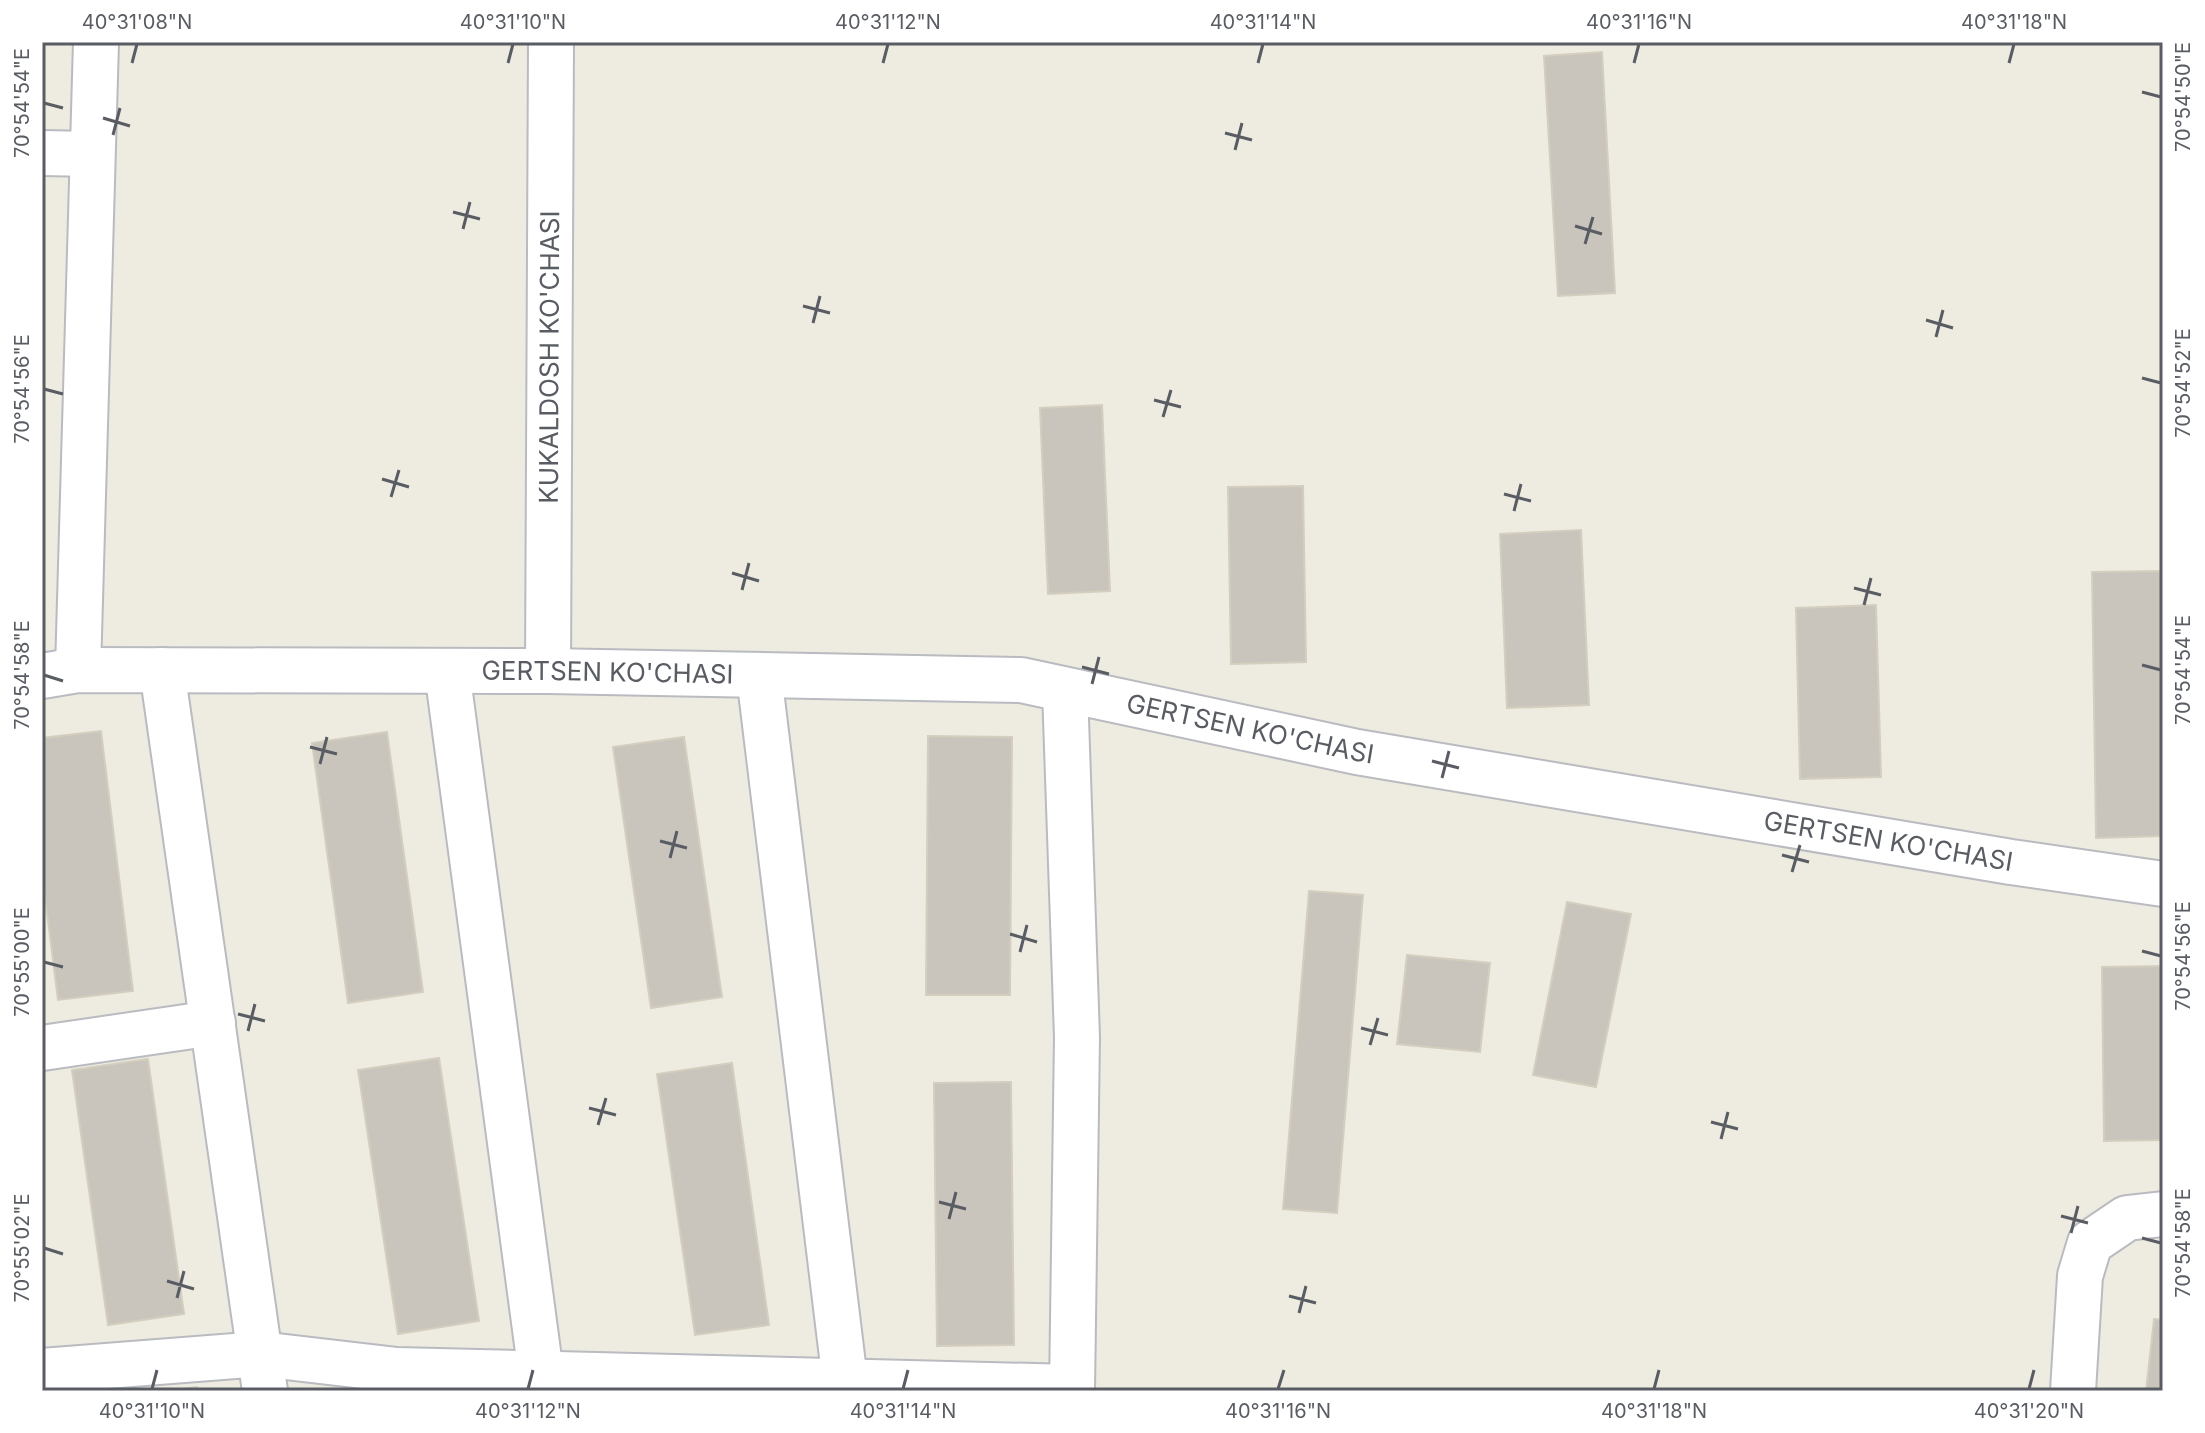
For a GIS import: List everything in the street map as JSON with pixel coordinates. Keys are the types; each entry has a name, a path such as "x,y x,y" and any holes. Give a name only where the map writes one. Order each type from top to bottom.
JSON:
{"street":[{"path":"60,673 96,42"},
{"name":"KUKALDOSH KO'CHASI","path":"548,671 551,42"},
{"path":"42,153 92,154"},
{"path":"162,670 262,1373"},
{"name":"GERTSEN KO'CHASI","path":"60,673 162,670 548,671 1021,680 1357,752 2011,862 2163,884"},
{"path":"447,671 541,1374"},
{"path":"759,675 845,1381"},
{"path":"42,1371 262,1373 397,1370 1072,1389 1077,1037 1065,690"},
{"path":"42,1048 213,1023"},
{"path":"2073,1391 2080,1276 2090,1243 2127,1218 2163,1214"}],"building":[{"path":"1602,52 1615,293 1558,296 1544,56"},
{"path":"1102,405 1110,591 1048,594 1040,408"},
{"path":"1303,486 1306,662 1231,664 1228,487"},
{"path":"1581,530 1589,705 1507,708 1500,534"},
{"path":"2163,571 2163,836 2096,838 2092,572"},
{"path":"1876,605 1881,777 1800,779 1796,608"},
{"path":"101,731 133,991 58,1000 42,873 42,738"},
{"path":"387,732 423,992 348,1003 312,743"},
{"path":"928,736 1012,737 1010,995 926,995"},
{"path":"684,737 722,997 651,1008 613,747"},
{"path":"1309,891 1363,895 1337,1213 1283,1209"},
{"path":"1567,902 1631,914 1596,1087 1533,1075"},
{"path":"1407,955 1490,963 1480,1052 1397,1044"},
{"path":"2163,966 2163,1140 2104,1141 2102,967"},
{"path":"439,1058 479,1321 398,1334 358,1070"},
{"path":"148,1059 184,1314 108,1325 72,1070"},
{"path":"732,1063 769,1325 695,1335 657,1074"},
{"path":"1011,1082 1014,1345 937,1346 934,1083"},
{"path":"2154,1319 2163,1320 2163,1391 2146,1391"},
{"path":"197,1387 198,1391 165,1391"}]}
